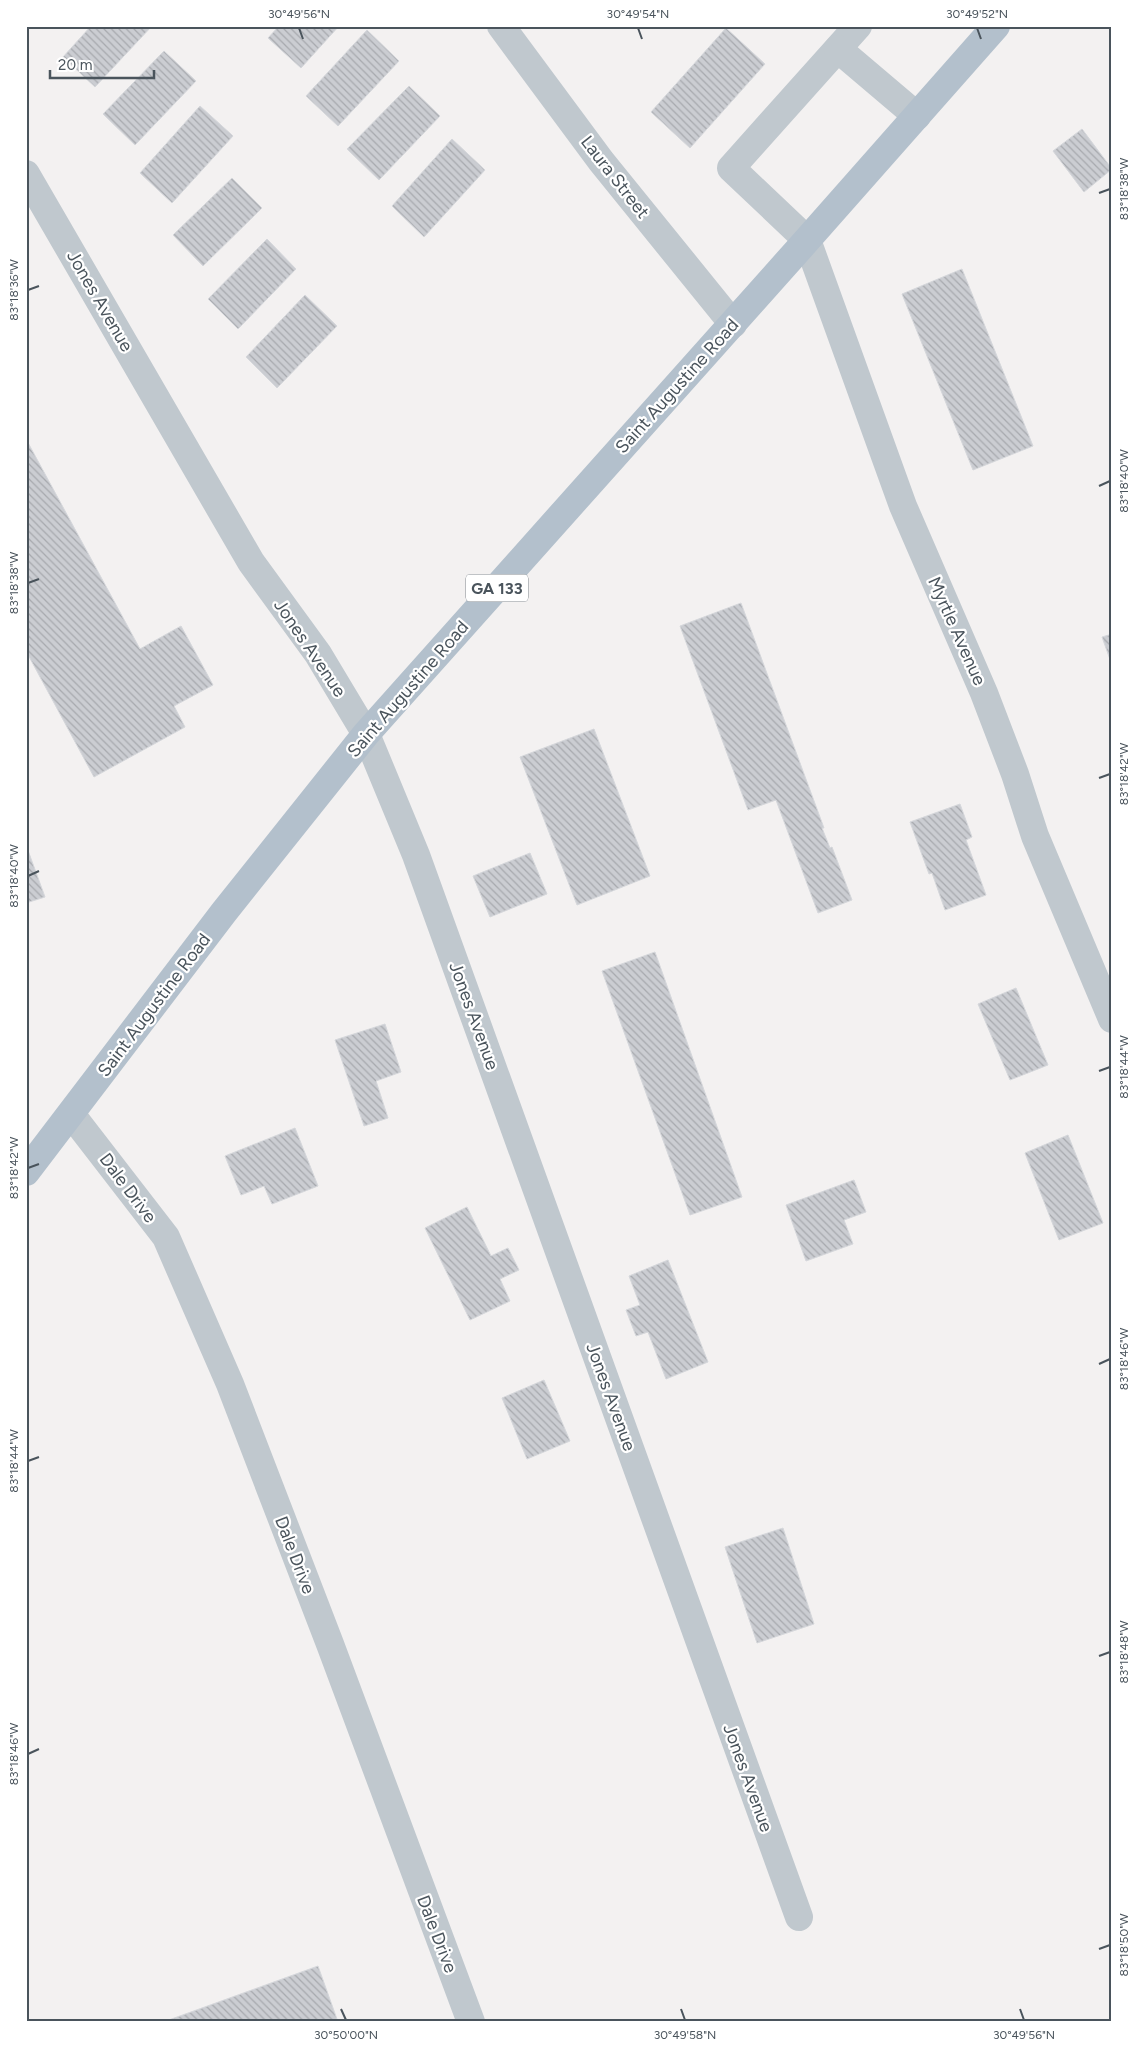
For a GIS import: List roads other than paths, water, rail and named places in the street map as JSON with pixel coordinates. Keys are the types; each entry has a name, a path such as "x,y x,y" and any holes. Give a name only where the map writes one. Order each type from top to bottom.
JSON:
{"main road":[{"name":"Saint Augustine Road","path":"26,1172 224,912 366,734 733,324 996,26"}],"street":[{"name":"Laura Street","path":"501,26 601,161 733,324"},
{"path":"807,240 731,168 858,26"},
{"path":"838,48 916,116"},
{"name":"Jones Avenue","path":"26,174 251,562 318,654 366,734 416,855 798,1917"},
{"name":"Myrtle Avenue","path":"807,240 903,506 984,693 1015,774 1035,836 1112,1019"},
{"name":"Dale Drive","path":"71,1114 166,1237 170,1245 233,1393 330,1644 471,2022"}]}
